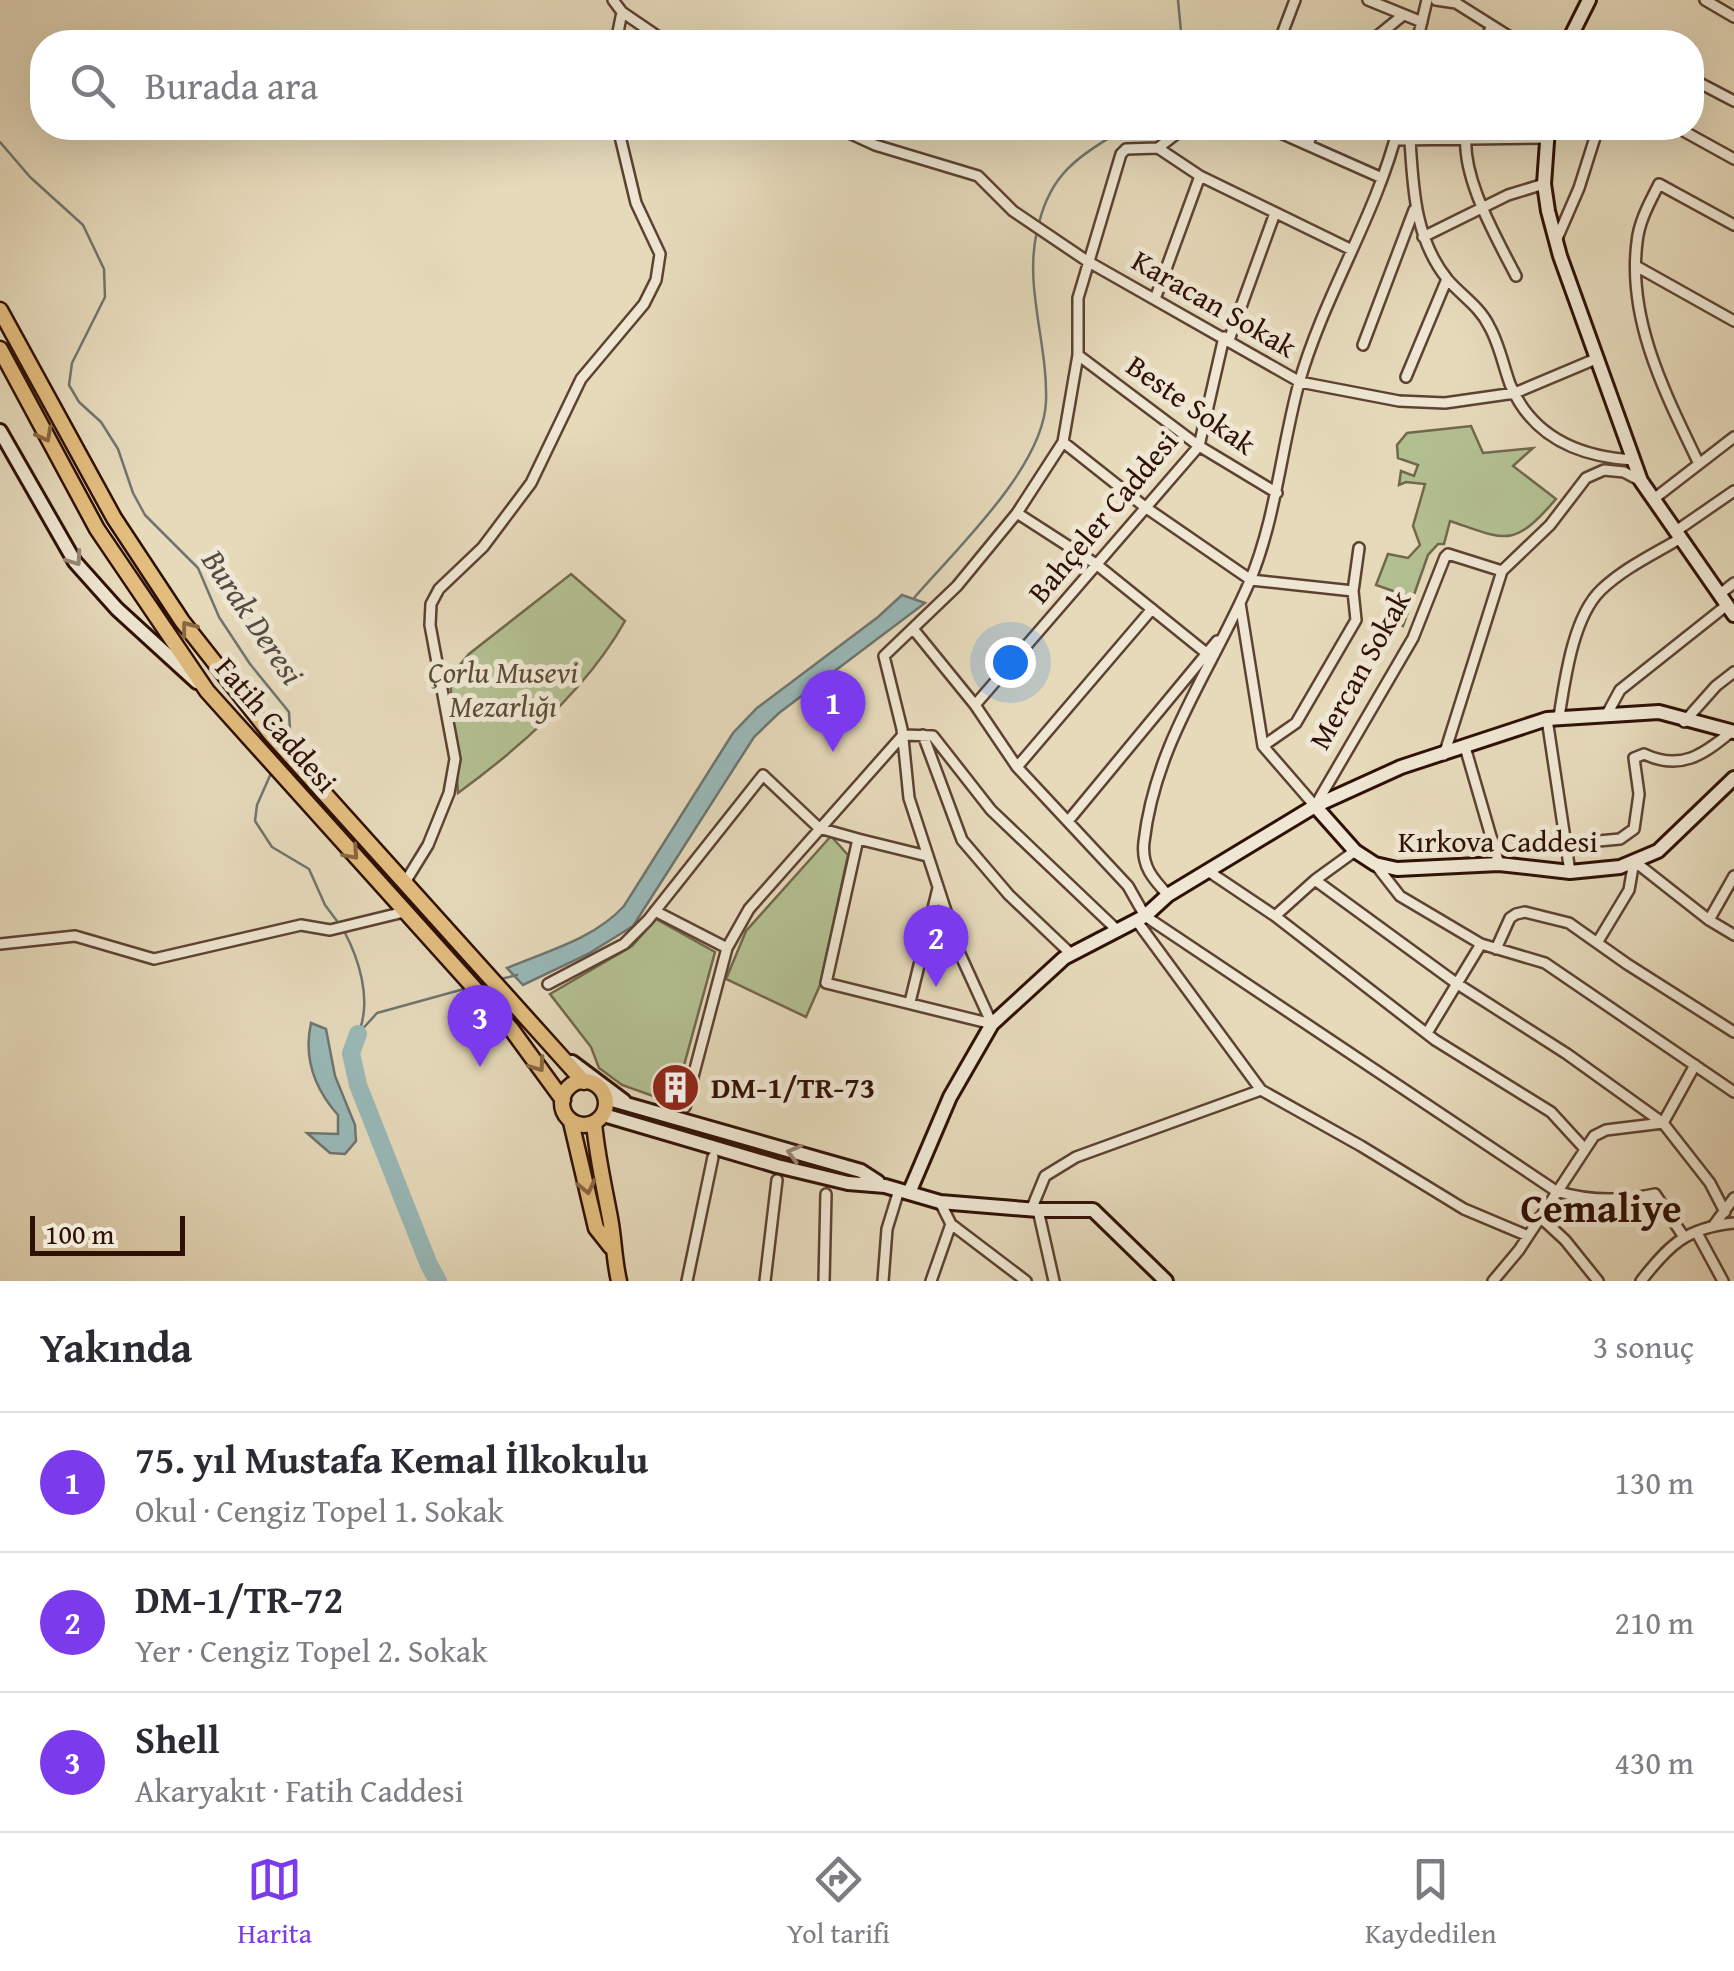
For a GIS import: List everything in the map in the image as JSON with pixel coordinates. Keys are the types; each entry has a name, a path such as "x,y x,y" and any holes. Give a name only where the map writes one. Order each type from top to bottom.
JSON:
{"main road":[{"path":"1574,30 1589,0"},
{"path":"1547,140 1544,184 1556,241 1641,481 1727,605"},
{"name":"Fatih Caddesi","path":"0,310 114,518 182,621 270,733 584,1082"},
{"name":"Fatih Caddesi","path":"0,349 97,529 208,692 512,1030 562,1100"},
{"path":"2,437 75,562 159,651 208,692"},
{"path":"898,1189 992,1024 1071,954 1141,918 1168,895 1314,806 1401,767 1553,718 1659,712 1684,722 1732,732"},
{"name":"Kırkova Caddesi","path":"1314,806 1355,851 1374,864 1397,869 1499,864 1570,872 1620,867 1658,850 1734,778"},
{"path":"568,1060 630,1106"},
{"path":"611,1248 596,1228 571,1122 563,1110 562,1100 573,1084 584,1082 600,1088 605,1098 599,1119 597,1159 619,1281"},
{"path":"605,1098 861,1172 940,1202 1034,1210 1093,1210 1166,1281"},
{"path":"571,1122 585,1126 599,1119 848,1184 898,1189"}],"street":[{"path":"613,0 622,12 648,30"},
{"path":"1283,30 1295,0"},
{"path":"1368,0 1422,22"},
{"path":"1420,30 1427,0"},
{"path":"1436,0 1468,0"},
{"path":"1705,0 1734,17"},
{"path":"1456,3 1495,30"},
{"path":"618,30 622,12"},
{"path":"1385,30 1402,16"},
{"path":"1704,85 1734,101"},
{"path":"404,884 428,844 450,793 454,759 430,626 431,604 439,589 484,547 531,482 580,378 644,304 656,280 660,254 636,202 621,140"},
{"name":"Karacan Sokak","path":"864,140 978,176 1027,222 1087,261 1300,382 1400,401 1445,402 1515,393 1598,358"},
{"path":"1158,148 1168,140"},
{"path":"1297,140 1382,178"},
{"path":"1308,145 1310,140"},
{"path":"1168,895 1148,873 1143,847 1164,754 1251,580 1276,493 1300,382 1394,140 1410,140 1415,208 1423,237 1447,279 1489,324 1515,393 1532,420 1573,449 1594,456 1634,460"},
{"path":"1465,140 1481,210 1516,276"},
{"path":"1556,241 1594,140"},
{"path":"1700,140 1734,159"},
{"path":"992,1024 960,954 909,798 903,736 884,656 957,586 1016,513 1062,442 1078,355 1078,298 1121,154 1132,146 1158,148 1200,176 1352,250"},
{"path":"1155,299 1200,176"},
{"path":"1423,237 1508,196 1544,184"},
{"path":"1699,464 1660,383 1649,349 1636,286 1641,223 1659,184 1734,225"},
{"path":"1363,344 1415,208"},
{"name":"Bahçeler Caddesi","path":"975,706 1199,446 1226,339 1275,213"},
{"path":"1636,266 1734,320"},
{"path":"1406,378 1447,279"},
{"name":"Beste Sokak","path":"1078,355 1199,446 1276,493"},
{"path":"1654,498 1734,438"},
{"path":"1062,442 1144,507 1251,580 1353,591"},
{"path":"1444,755 1502,571 1550,525 1586,478 1604,470 1624,472 1641,481"},
{"path":"1570,872 1553,718 1578,628 1592,601 1633,565 1734,491"},
{"path":"1016,513 1096,564 1206,652"},
{"path":"1262,746 1296,724 1356,620 1353,591 1359,548"},
{"name":"Mercan Sokak","path":"1314,806 1413,638 1445,557 1448,554 1502,571"},
{"path":"1607,714 1620,690 1727,605 1734,583"},
{"path":"1240,602 1262,746 1314,806"},
{"path":"1017,767 1152,609"},
{"path":"914,630 975,706 1017,767 1128,886 1141,918 1244,1071 1261,1090 1464,1210 1528,1236"},
{"path":"1069,820 1224,635"},
{"path":"1684,722 1734,672"},
{"path":"1566,844 1620,839 1634,829 1640,794 1634,758 1644,754 1660,761 1700,757 1732,732"},
{"path":"923,734 962,840 1009,895 1071,954"},
{"path":"686,1107 726,948 749,909 903,736 923,734 940,742 991,810 1117,930"},
{"path":"1465,747 1499,864"},
{"path":"548,984 624,944 655,911 762,775 820,828 927,856"},
{"path":"858,839 826,983 992,1024"},
{"path":"1275,916 1355,851"},
{"path":"1596,942 1629,890 1634,860 1734,935"},
{"path":"1374,864 1400,896 1481,944 1545,964 1734,1092"},
{"path":"1208,871 1275,916 1427,1033 1551,1112 1584,1148"},
{"path":"1709,920 1734,876"},
{"path":"1315,880 1456,983 1567,1054 1663,1123 1710,1183 1725,1212"},
{"path":"910,1002 938,888"},
{"path":"655,911 726,948"},
{"path":"0,944 75,936 154,960 301,925 330,930 404,912"},
{"path":"1496,949 1510,918 1525,912 1570,923 1734,1032"},
{"path":"1141,918 1556,1191 1599,1198 1632,1199 1655,1194 1684,1237"},
{"path":"1427,1033 1481,944"},
{"path":"1663,1123 1695,1065"},
{"path":"1054,1281 1034,1210 1046,1176 1076,1157 1261,1090"},
{"path":"1493,1281 1594,1136 1606,1130 1663,1123"},
{"path":"687,1281 712,1158"},
{"path":"766,1281 777,1180"},
{"path":"883,1281 887,1228 898,1189"},
{"path":"824,1281 826,1194"},
{"path":"1714,1225 1734,1198"},
{"path":"940,1202 951,1224 1026,1281"},
{"path":"1540,1217 1598,1281"},
{"path":"1641,1281 1667,1248 1684,1237 1714,1225 1734,1223"},
{"path":"931,1281 951,1224"},
{"path":"1696,1233 1723,1281"}],"green space":[{"path":"1471,426 1483,453 1533,448 1513,466 1556,499 1529,526 1508,536 1484,533 1450,521 1444,544 1438,544 1428,555 1403,626 1385,617 1396,592 1376,585 1388,554 1408,558 1420,545 1413,526 1425,484 1399,485 1401,471 1414,476 1418,465 1398,458 1397,445 1407,433"},
{"name":"Çorlu Musevi Mezarlığı","path":"571,574 625,621 592,670 551,715 458,793 450,677 469,654"},
{"path":"831,836 848,855 820,985 806,1017 726,979 746,931"},
{"path":"656,919 715,952 680,1080 675,1080 670,1102 622,1085 599,1068 591,1047 550,994 632,946"}],"water":[{"path":"902,595 925,603 779,713 754,737 633,926 588,954 523,985 507,968 584,936 624,906 733,733 757,708"},
{"path":"311,1023 326,1029 335,1076 355,1125 356,1141 345,1154 330,1153 307,1133 338,1134 338,1115 317,1084 310,1061"}],"waterway":[{"path":"1178,0 1181,30"},
{"path":"1039,223 1061,177 1082,156 1107,140"},
{"name":"Burak Deresi","path":"0,142 30,177 83,225 104,269 105,297 72,363 69,385 118,449 145,515 198,568 219,617 289,712 286,740"},
{"path":"914,598 995,506 1030,453 1041,426 1046,380 1033,273 1037,231"},
{"name":"Burak Deresi","path":"272,771 257,805 255,821 272,847 309,869 325,905 340,925"},
{"name":"Burak Deresi","path":"344,931 362,979 364,1005 360,1029"},
{"path":"501,979 517,975"},
{"path":"358,1034 377,1013 464,989"},
{"path":"358,1034 351,1053 358,1085 438,1281"}],"place":[{"name":"75. yıl Mustafa Kemal İlkokulu","path":"833,752"},
{"name":"DM-1/TR-72","path":"936,987"},
{"name":"Shell","path":"480,1067"},
{"name":"DM-1/TR-73","path":"676,1088"}],"district":[{"name":"Cemaliye","path":"1601,1208"}]}
